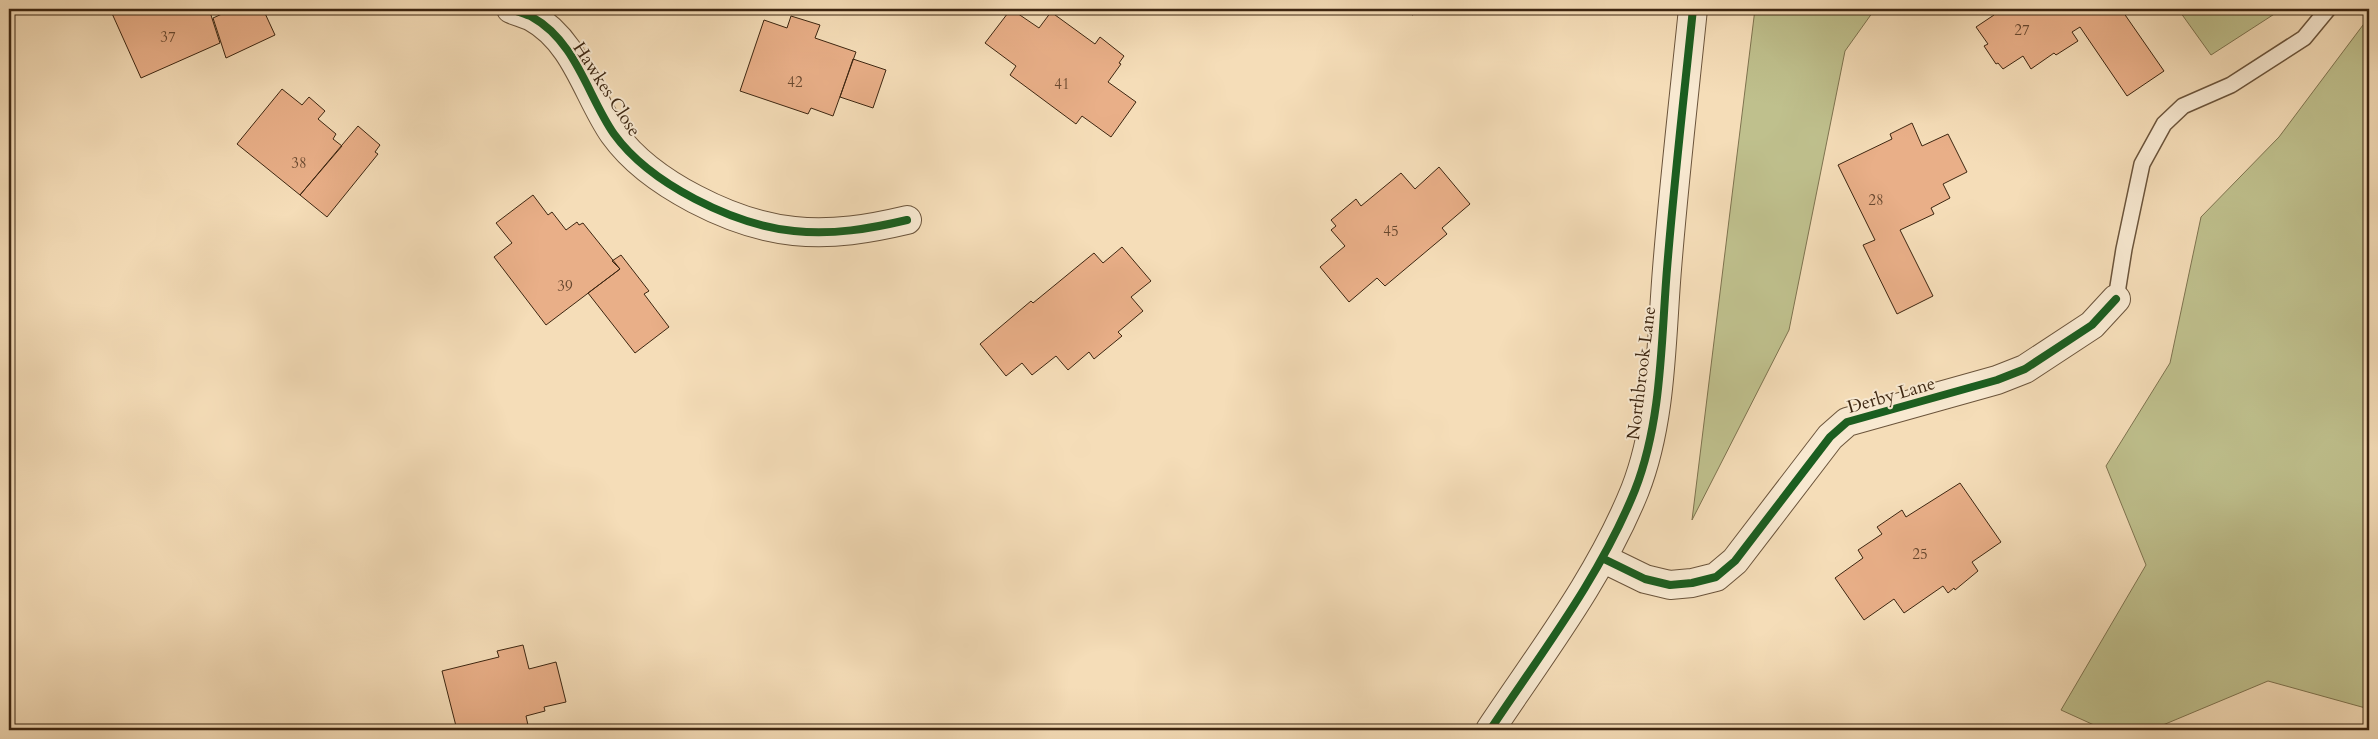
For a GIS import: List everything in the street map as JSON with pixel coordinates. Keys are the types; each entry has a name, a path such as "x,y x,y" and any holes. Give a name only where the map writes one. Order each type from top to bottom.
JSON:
{"street":[{"name":"Hawkes Close","path":"511,9 533,18 552,32 572,58 614,134 641,163 679,190 725,212 759,224 794,231 831,232 867,230 907,220"},
{"name":"Northbrook Lane","path":"1490,730 1604,559 1636,488 1652,431 1659,374 1675,169 1693,9"},
{"name":"Derby Lane","path":"1604,559 1645,579 1670,585 1692,584 1716,577 1735,561 1830,437 1847,422 1997,380 2025,369 2092,325 2116,299"}],"lane":[{"path":"2116,299 2124,249 2142,164 2164,124 2184,106 2231,85 2304,38 2328,9"}],"green space":[{"path":"1755,9 1875,9 1845,51 1789,330 1692,520"},
{"path":"2178,9 2280,9 2211,55"},
{"path":"2369,17 2369,709 2268,681 2151,730 2105,730 2061,710 2146,565 2106,466 2170,363 2201,217 2279,137"}],"building":[{"path":"110,9 209,9 220,43 141,78"},
{"path":"233,9 263,9 275,35 226,58 213,18"},
{"path":"1011,9 1039,28 1051,12 1095,44 1100,37 1124,56 1119,63 1121,64 1108,82 1136,102 1111,137 1082,116 1076,124 1010,75 1016,66 985,43"},
{"path":"1409,9 1429,9 1412,15"},
{"path":"1990,9 2121,9 2164,71 2127,96 2080,27 2072,32 2078,41 2056,55 2054,53 2031,69 2023,56 2003,69 1998,63 1996,64 1984,46 1988,44 1976,27 1994,15"},
{"path":"791,16 820,25 815,38 856,52 833,116 811,108 808,114 740,91 764,20 787,28"},
{"path":"853,59 886,70 873,108 840,97"},
{"path":"282,89 302,105 309,97 325,111 318,119 336,134 333,139 342,146 300,195 237,144"},
{"path":"1912,123 1922,146 1948,134 1967,172 1943,184 1950,198 1931,208 1934,214 1900,230 1933,296 1897,314 1863,245 1875,240 1838,165 1892,139 1890,134"},
{"path":"358,126 380,145 375,152 378,154 327,217 300,195"},
{"path":"1439,167 1470,204 1442,228 1447,234 1385,286 1377,278 1349,302 1320,267 1345,246 1331,230 1336,226 1331,220 1356,199 1361,206 1401,173 1415,189"},
{"path":"533,195 548,215 552,212 566,230 577,222 579,225 583,223 620,269 546,325 494,257 512,243 496,223"},
{"path":"1122,247 1151,281 1131,297 1143,311 1118,332 1122,336 1094,359 1089,352 1068,370 1056,356 1032,375 1022,363 1006,376 980,344 1031,301 1033,303 1094,253 1103,263"},
{"path":"621,255 649,291 644,294 669,327 635,353 588,293 620,269 612,261"},
{"path":"1960,483 2001,542 1972,562 1978,571 1955,590 1954,588 1948,593 1943,586 1904,613 1894,599 1864,620 1835,578 1863,558 1858,550 1882,534 1877,527 1902,510 1906,517"},
{"path":"523,645 529,669 556,662 566,702 544,707 545,711 526,716 529,730 457,730 442,671 499,657 497,651"}],"cycle path":[{"path":"511,9 532,17 547,27 560,40 580,71 614,134 630,152 671,185 695,199 720,211 746,220 794,231 823,232 851,230 907,220"},
{"path":"1490,730 1550,643 1605,553 1621,522 1644,464 1651,437 1659,381 1670,236 1693,9"},
{"path":"1604,559 1645,579 1670,585 1692,583 1716,577 1735,561 1830,437 1847,422 1997,380 2025,369 2092,325 2116,299"}]}
